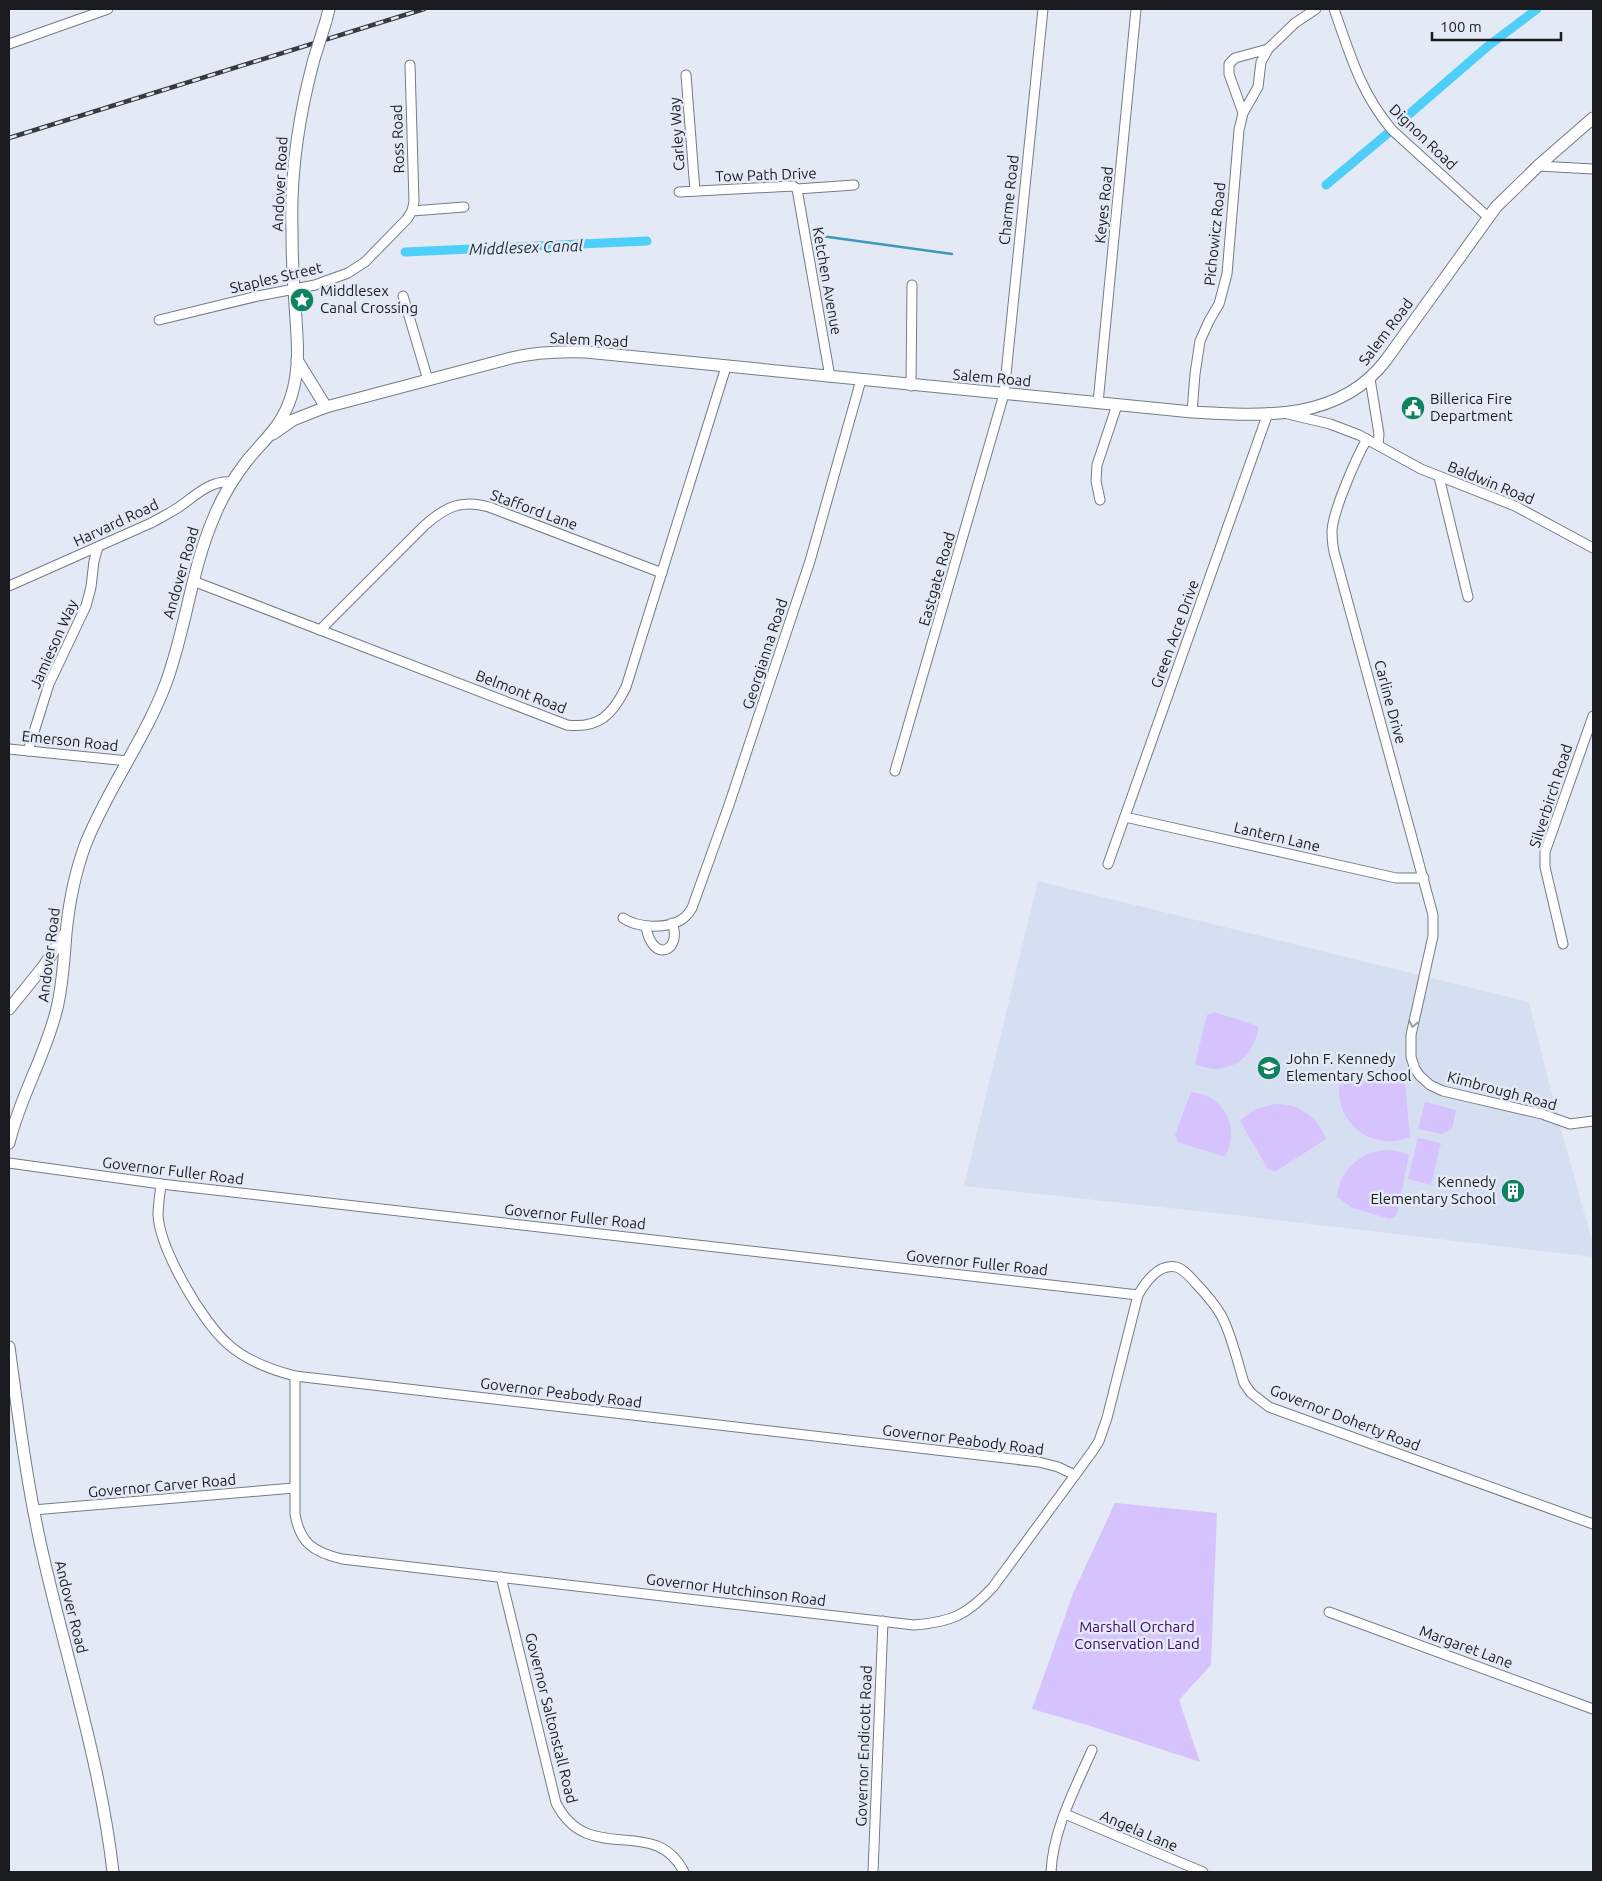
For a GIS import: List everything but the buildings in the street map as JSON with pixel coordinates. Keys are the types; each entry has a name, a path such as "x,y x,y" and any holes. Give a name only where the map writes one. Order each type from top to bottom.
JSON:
{"main road":[{"name":"Andover Road","path":"9,1143 52,1026 60,996 64,969 66,930 73,889 92,829 128,761 165,684 180,637 207,533 220,504 247,460 273,434 290,401 295,383 297,360 292,208 294,158 302,108 329,9"},
{"name":"Salem Road","path":"273,434 293,420 326,407 511,358 556,351 586,352 911,386 1192,412 1271,413 1304,411 1325,405 1351,393 1370,379 1386,360 1488,217 1512,190 1593,118"},
{"path":"297,360 326,407"},
{"path":"9,1009 43,967 66,930"},
{"path":"43,967 64,969"},
{"name":"Andover Road","path":"9,1347 33,1510 92,1752 108,1828 113,1872"}],"street":[{"path":"9,44 108,9"},
{"name":"Charme Road","path":"1004,394 1043,9"},
{"name":"Keyes Road","path":"1098,403 1136,9"},
{"name":"Pichowicz Road","path":"1192,412 1200,341 1206,326 1219,304 1227,274 1239,130 1243,113 1258,87 1261,62 1268,50 1295,22 1316,9"},
{"name":"Dignon Road","path":"1334,9 1356,72 1367,96 1382,118 1392,130 1488,217"},
{"path":"1243,113 1229,74 1229,64 1235,58 1268,50"},
{"name":"Ross Road","path":"410,65 414,202 412,211"},
{"name":"Carley Way","path":"686,75 694,191"},
{"path":"1538,166 1593,169"},
{"name":"Tow Path Drive","path":"679,192 793,186 797,189 854,185"},
{"name":"Ketchen Avenue","path":"797,189 830,377"},
{"path":"412,211 464,207"},
{"name":"Staples Street","path":"159,320 258,296 294,290 348,273 360,267 412,211"},
{"path":"911,386 912,285"},
{"path":"403,296 428,380"},
{"name":"Belmont Road","path":"193,581 559,722 583,725 599,721 612,711 622,697 631,674 726,367"},
{"path":"1370,379 1379,434 1378,445"},
{"name":"Georgianna Road","path":"646,927 680,921 692,908 729,805 810,561 861,380"},
{"name":"Eastgate Road","path":"896,771 1004,394"},
{"path":"1100,500 1096,481 1097,465 1117,405"},
{"name":"Baldwin Road","path":"1271,413 1325,422 1367,439 1412,465 1515,506 1593,548"},
{"name":"Green Acre Drive","path":"1108,864 1271,413"},
{"name":"Carline Drive","path":"1367,439 1336,515 1332,530 1333,547 1432,908 1434,928 1423,976"},
{"path":"1439,477 1468,597"},
{"name":"Harvard Road","path":"9,586 166,515 213,484 225,481 232,482"},
{"name":"Stafford Lane","path":"320,630 424,526 446,509 462,504 473,503 490,507 662,573"},
{"name":"Jamieson Way","path":"28,751 49,684 86,606 98,547"},
{"name":"Silverbirch Road","path":"1563,944 1545,867 1545,852 1593,716"},
{"name":"Emerson Road","path":"9,749 128,761"},
{"name":"Lantern Lane","path":"1125,817 1396,878 1424,878"},
{"path":"623,918 636,925 646,927 651,945 665,950 672,945 675,938 676,932 672,923"},
{"name":"Kimbrough Road","path":"1423,976 1410,1048 1414,1065 1420,1076 1427,1082 1434,1087 1455,1094 1542,1114 1570,1124 1593,1121"},
{"name":"Governor Fuller Road","path":"9,1163 161,1184 1138,1295"},
{"name":"Governor Peabody Road","path":"161,1184 158,1216 162,1235 176,1271 203,1313 215,1330 228,1344 240,1353 266,1366 294,1376 1039,1462 1058,1467 1075,1475"},
{"name":"Governor Doherty Road","path":"1138,1295 1146,1281 1156,1272 1168,1267 1176,1267 1182,1270 1221,1314 1244,1383 1251,1393 1269,1407 1593,1524"},
{"name":"Governor Hutchinson Road","path":"294,1376 294,1514 297,1527 303,1539 314,1549 326,1555 342,1559 914,1625 937,1623 959,1616 977,1604 993,1587 1099,1441 1138,1295"},
{"name":"Governor Carver Road","path":"33,1510 294,1488"},
{"name":"Governor Saltonstall Road","path":"501,1577 556,1803 562,1816 584,1833 597,1838 644,1842 660,1846 680,1863 684,1872"},
{"name":"Margaret Lane","path":"1329,1612 1593,1709"},
{"name":"Governor Endicott Road","path":"873,1872 883,1621"},
{"path":"1051,1872 1054,1847 1065,1814 1092,1750"},
{"name":"Angela Lane","path":"1065,1814 1203,1872"}],"shaded area":[{"name":"John F. Kennedy Elementary School","path":"1038,881 1529,1002 1562,1133 1593,1244 1593,1257 964,1186"}],"green space":[{"path":"1214,1012 1258,1026 1252,1048 1245,1056 1237,1063 1217,1069 1195,1064 1207,1015"},
{"path":"1399,1076 1405,1082 1410,1137 1396,1141 1370,1138 1350,1123 1340,1099 1339,1085"},
{"path":"1191,1092 1203,1094 1212,1099 1226,1114 1230,1124 1231,1135 1225,1157 1178,1142 1175,1135"},
{"path":"1425,1102 1456,1110 1452,1129 1442,1134 1418,1129"},
{"path":"1275,1104 1292,1106 1306,1113 1318,1124 1326,1139 1275,1172 1268,1169 1240,1121 1255,1109"},
{"path":"1418,1138 1441,1143 1431,1185 1408,1179"},
{"path":"1384,1150 1397,1151 1409,1155 1397,1215 1390,1219 1353,1208 1337,1197 1342,1179 1352,1165 1366,1155"},
{"name":"Marshall Orchard Conservation Land","path":"1115,1503 1217,1513 1211,1665 1179,1700 1200,1762 1032,1709 1074,1591"}],"waterway":[{"name":"Middlesex Canal","path":"1400,122 1488,46 1537,9"},
{"name":"Middlesex Canal","path":"1326,185 1387,134"},
{"path":"814,235 952,254"},
{"name":"Middlesex Canal","path":"405,252 647,241"}],"railway":[{"path":"9,138 424,9"}],"place":[{"name":"Middlesex Canal Crossing","path":"302,300"},
{"name":"Billerica Fire Department","path":"1413,408"},
{"name":"John F. Kennedy Elementary School","path":"1269,1068"},
{"name":"Kennedy Elementary School","path":"1513,1191"}]}
